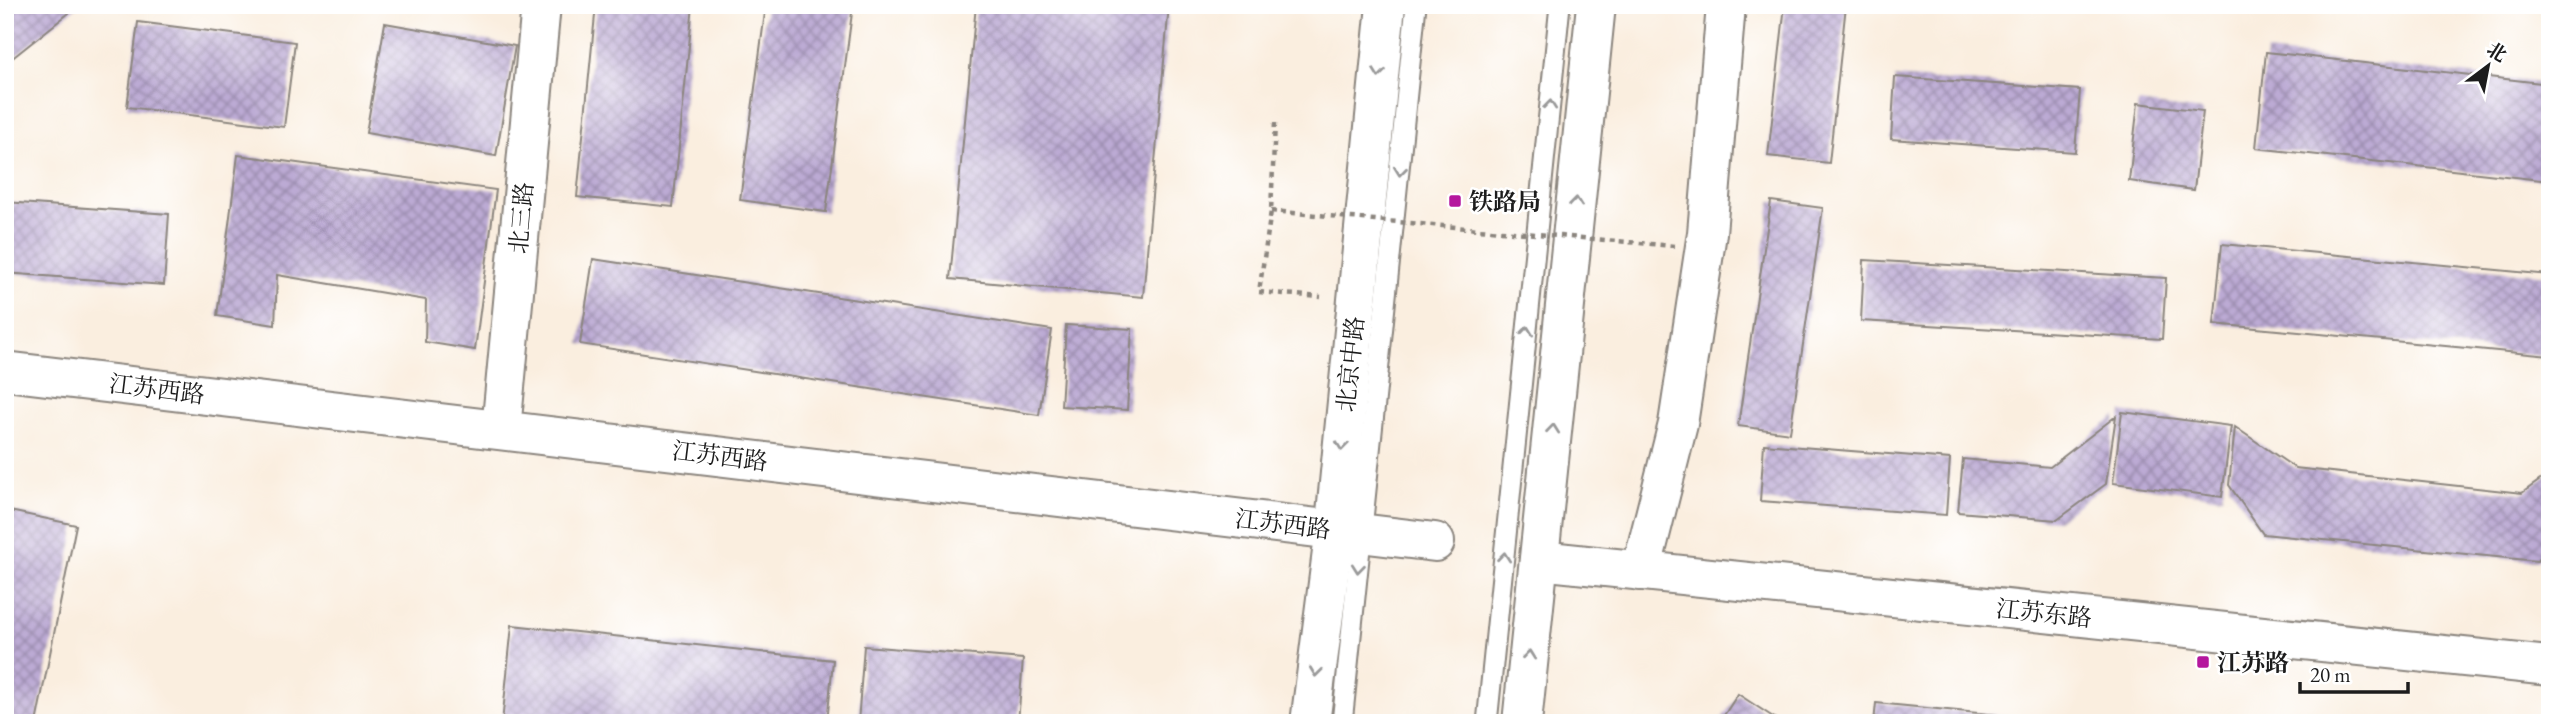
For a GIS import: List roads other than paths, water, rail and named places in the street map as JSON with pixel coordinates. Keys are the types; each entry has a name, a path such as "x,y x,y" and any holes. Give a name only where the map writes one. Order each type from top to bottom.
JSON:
{"street":[{"name":"北三路","path":"501,430 541,5"},
{"name":"北京中路","path":"1310,723 1348,532 1357,300 1386,5"},
{"path":"1522,723 1596,5"},
{"path":"1641,571 1678,424 1707,233 1726,5"},
{"name":"江苏西路","path":"5,371 1435,541"},
{"name":"江苏东路","path":"1539,559 2550,666"}],"lane":[{"path":"1342,723 1348,532 1416,5"},
{"path":"1488,723 1560,5"}],"place":[{"name":"铁路局","path":"1455,201"},
{"name":"江苏路","path":"2203,662"}]}
